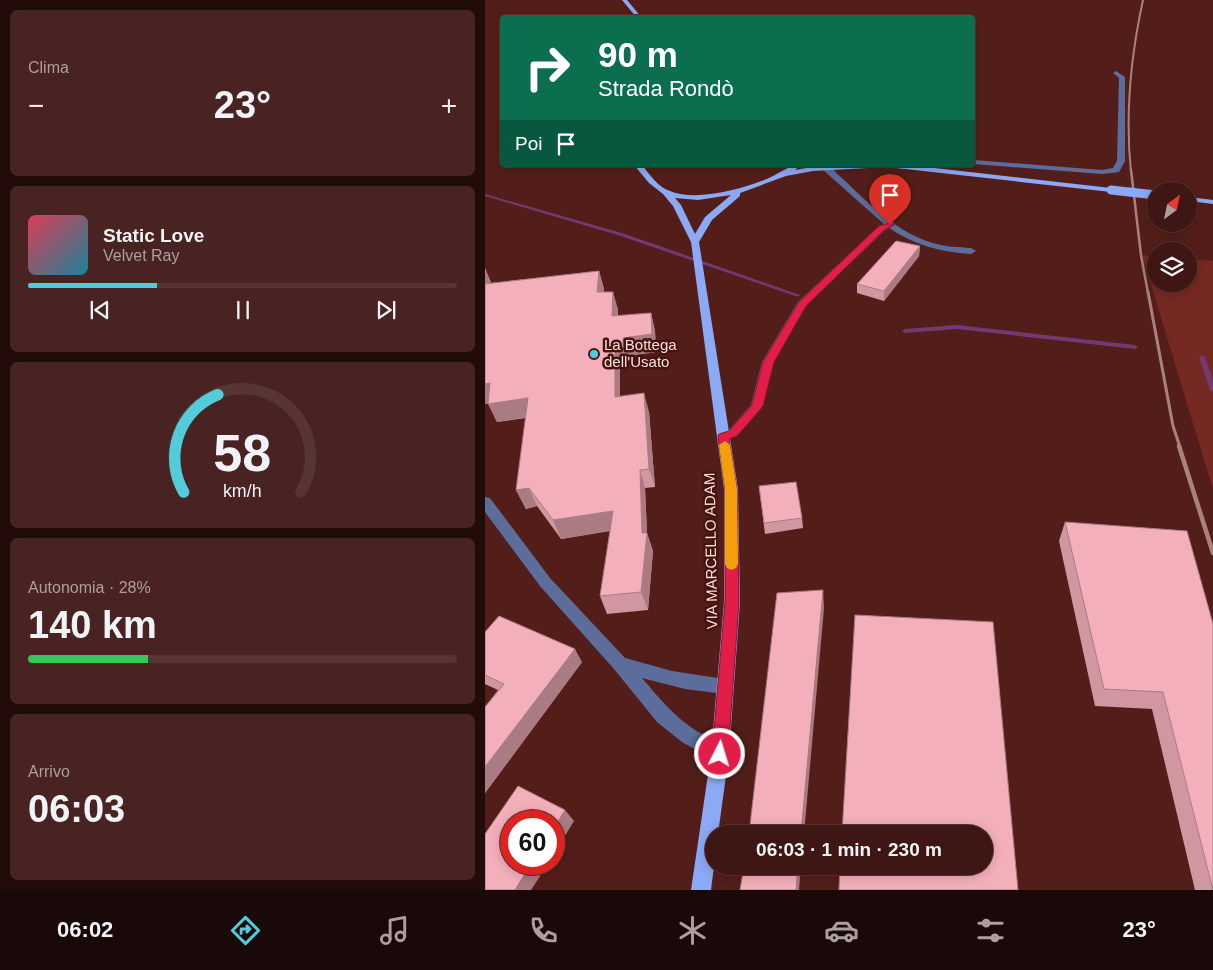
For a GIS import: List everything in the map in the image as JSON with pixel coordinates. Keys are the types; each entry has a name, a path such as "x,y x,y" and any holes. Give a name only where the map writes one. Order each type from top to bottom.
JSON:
{"main road":[{"path":"624,0 637,15"},
{"name":"VIA MARCELLO ADAM","path":"640,167 649,179 677,205 695,246 731,489 732,583 720,754 701,890"},
{"path":"779,177 794,167"},
{"path":"667,194 682,197 706,197 745,188 779,177 826,167"},
{"path":"905,167 1147,194"},
{"path":"695,246 713,213 745,188"},
{"path":"1197,200 1213,202"}],"street":[{"path":"975,162 1102,172 1116,170 1121,160 1119,132 1122,76 1116,73"},
{"path":"832,167 890,225 913,240 925,245 971,252"},
{"path":"723,436 733,433 757,406 769,362 802,304 882,228 890,225"},
{"path":"485,502 545,582 620,664 663,716 688,736 720,754"},
{"path":"620,664 664,677 697,684 725,686"}],"shaded area":[{"path":"1142,255 1147,255 1147,271"},
{"path":"1197,260 1213,261 1213,489 1153,292 1197,292"}],"building":[{"path":"896,241 920,246 884,291 857,284"},
{"path":"599,271 597,292 613,292 612,316 651,313 652,334 623,338 623,346 615,347 615,397 644,393 649,469 640,470 642,533 647,533 641,592 600,596 613,511 553,520 529,488 516,490 528,398 488,404 490,383 485,384 485,284"},
{"path":"796,482 802,518 764,523 759,486"},
{"path":"1065,522 1187,531 1213,624 1213,890 1163,692 1104,689"},
{"path":"823,590 802,825 750,825 777,593"},
{"path":"855,615 993,622 1018,890 839,890 840,875 993,875 993,825 843,825"},
{"path":"499,616 575,649 485,767 485,707 504,684 485,675 485,632"},
{"path":"518,786 565,810 502,810"},
{"path":"500,812 500,875 524,875 515,890 485,890 485,834"},
{"path":"742,875 797,875 796,890 740,890"}],"waterway":[{"path":"485,195 623,235 797,295"},
{"path":"905,331 957,327 1135,347"},
{"path":"1202,357 1213,390"}],"railway":[{"path":"1131,172 1129,150 1130,85 1135,42 1143,0"},
{"path":"1131,170 1141,255 1148,293"},
{"path":"1148,292 1173,426 1180,447"},
{"path":"1179,446 1213,553"}],"slow traffic":[{"path":"725,445 731,489 731,564"}],"place":[{"name":"La Bottega dell'Usato","path":"594,354"}],"route":[{"path":"720,754 732,602 731,489 723,436 733,433 757,406 769,362 802,304 882,228 890,225"}]}
